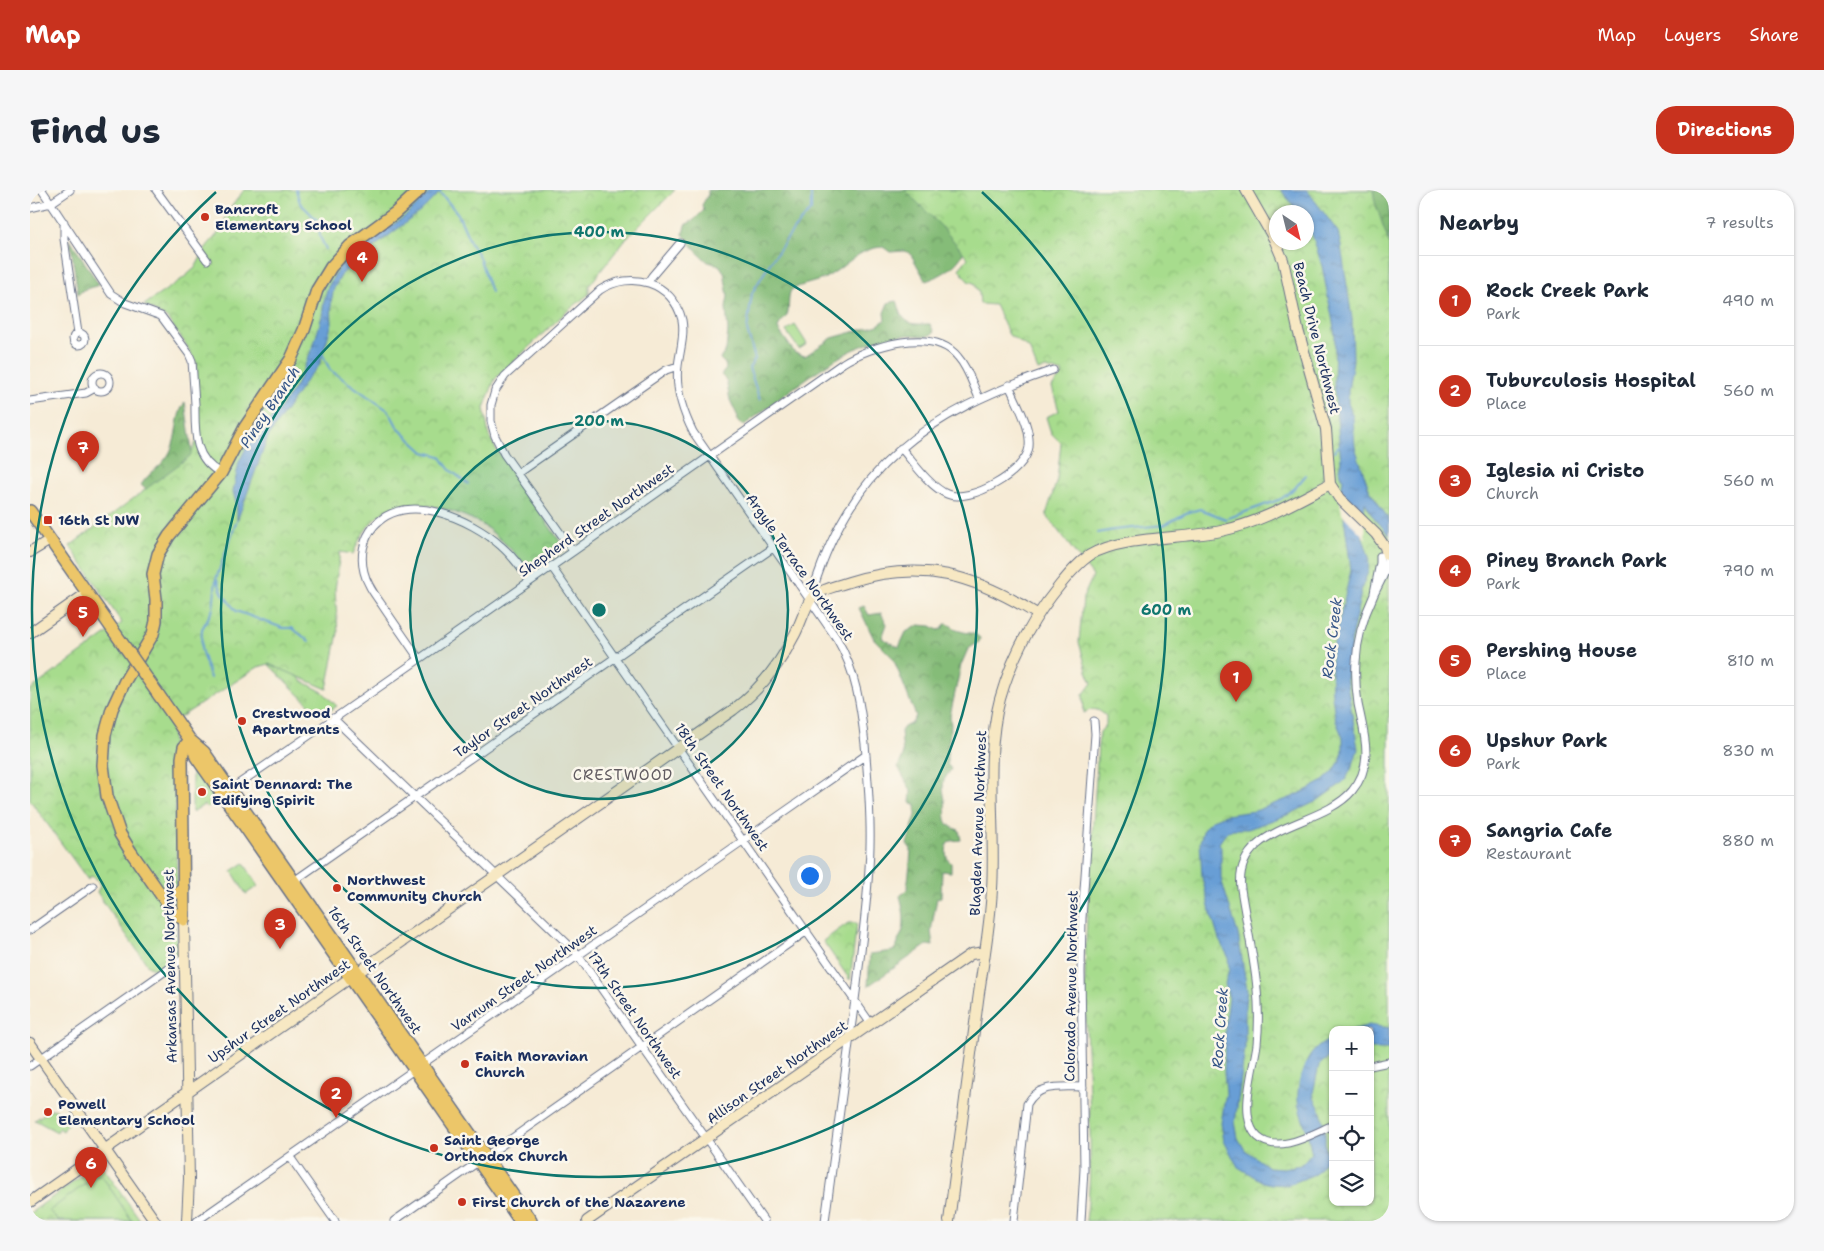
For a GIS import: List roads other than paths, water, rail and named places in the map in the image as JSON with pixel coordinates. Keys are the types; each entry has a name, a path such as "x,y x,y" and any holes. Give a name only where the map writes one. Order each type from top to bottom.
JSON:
{"main road":[{"path":"184,920 174,914 128,847 114,819 104,778 104,742 110,716 119,692 153,634 156,611 153,574 158,554 170,536 221,473 239,435 291,359 301,338 317,290 331,267 350,246 395,213 420,190"},
{"name":"Beach Drive Northwest","path":"1246,190 1282,256 1298,330 1326,429 1322,477 1328,485"},
{"path":"1328,485 1338,500 1375,538 1385,555"},
{"name":"Blagden Avenue Northwest","path":"949,1221 992,889 994,820 992,765 994,727 1006,680 1016,654 1037,614 1079,564 1100,550 1120,544 1193,536 1238,527 1266,517 1328,485"},
{"name":"16th Street Northwest","path":"30,511 190,740 196,757 226,792 482,1159 520,1221"},
{"path":"30,552 50,540"},
{"path":"810,601 821,592 867,577 894,572 927,572 986,585 1037,614"},
{"path":"30,633 88,593"},
{"name":"Upshur Street Northwest","path":"30,1202 734,710 762,684 787,650 810,601"},
{"name":"Arkansas Avenue Northwest","path":"187,1221 189,1194 182,758 184,747 190,740"},
{"path":"162,896 172,895 184,888"},
{"name":"Allison Street Northwest","path":"587,1221 971,954 985,952"},
{"path":"30,1043 156,1221"},
{"name":"16th Street Northwest","path":"482,1159 531,1221"},
{"name":"Arkansas Avenue Northwest","path":"189,1194 193,1221"}],"street":[{"path":"42,190 111,294 125,304 161,316 189,354 192,361 196,442 204,459 221,473"},
{"path":"30,208 52,203 70,190"},
{"path":"156,190 207,260"},
{"path":"64,221 64,239 78,333"},
{"path":"573,551 518,474 495,436 491,420 491,408 495,391 503,378 595,294 609,285 622,280 648,282 680,243"},
{"name":"Argyle Terrace Northwest","path":"648,282 667,294 676,305 680,315 683,334 678,366 679,389 685,414 693,432 840,644 850,668 862,718 870,800 870,848 855,1000 825,1221"},
{"name":"Shepherd Street Northwest","path":"226,792 846,361 869,350 889,344 935,343 950,349 962,362 979,398"},
{"path":"518,474 666,370 678,366"},
{"name":"Upshur Street Northwest","path":"810,601 827,551 843,518 864,487 886,462 933,424 979,398 1009,385 1053,370"},
{"path":"901,448 935,486 953,496 973,494 1002,479 1015,471 1023,463 1029,448 1027,429 1009,385"},
{"path":"30,401 86,393 95,388"},
{"path":"419,659 364,575 362,560 365,541 372,529 384,517 396,512 421,509 441,513 464,521 489,535 502,546 517,562 530,581"},
{"name":"Taylor Street Northwest","path":"290,884 773,548"},
{"path":"1329,1127 1283,1144 1270,1143 1258,1137 1249,1123 1247,1108 1258,1036 1259,1001 1256,971 1245,914 1241,875 1246,859 1262,841 1280,830 1339,802 1352,790 1361,777 1366,760 1367,747 1357,694 1355,664 1360,631 1374,594 1385,555"},
{"name":"18th Street Northwest","path":"551,566 871,1024"},
{"name":"17th Street Northwest","path":"333,718 578,955 764,1221"},
{"name":"Colorado Avenue Northwest","path":"1081,1221 1084,1169 1082,918 1095,734 1094,721"},
{"name":"Varnum Street Northwest","path":"197,1221 866,755"},
{"path":"30,930 92,886"},
{"path":"394,1221 807,932"},
{"path":"30,1066 184,958"},
{"path":"1374,1065 1389,1062"},
{"path":"1014,1221 1028,1104 1036,1093 1046,1088 1083,1087"},
{"path":"290,1157 334,1221"}],"water":[{"path":"432,190 442,190 421,211 362,256 342,274 334,288 331,302 332,323 319,366 309,376 268,437 237,521 237,506 233,492 239,462 246,448 279,410 296,386 314,344 328,287 335,274 343,262 366,243 407,215"},
{"path":"1281,190 1307,190 1338,232 1352,319 1353,360 1348,390 1348,403 1353,418 1355,447 1369,489 1389,520 1389,535 1372,515 1365,502 1362,535 1369,557 1368,572 1362,587 1353,630 1346,678 1358,749 1346,779 1317,801 1290,814 1248,829 1233,829 1226,833 1219,843 1221,848 1221,879 1238,934 1247,990 1245,1004 1245,1048 1235,1122 1238,1138 1245,1150 1268,1167 1283,1168 1301,1165 1311,1153 1308,1135 1299,1107 1299,1086 1309,1057 1329,1040 1329,1057 1319,1065 1313,1093 1321,1111 1327,1155 1325,1162 1315,1174 1288,1185 1263,1182 1238,1167 1224,1141 1221,1123 1226,1093 1224,1073 1225,1027 1229,998 1225,984 1229,970 1228,956 1219,940 1209,907 1202,877 1200,842 1204,828 1212,820 1225,815 1255,811 1295,796 1322,782 1333,772 1343,752 1343,738 1336,721 1332,696 1331,667 1332,652 1351,570 1341,494 1343,479 1339,469 1341,461 1334,387 1335,336 1322,266 1314,240 1314,205 1293,205"},
{"path":"1369,1025 1389,1028 1389,1049 1374,1049 1374,1026 1366,1026"}],"waterway":[{"path":"296,190 300,203 319,222 320,237 326,249"},
{"path":"438,190 458,214 479,257 491,292"},
{"path":"760,400 749,368 755,359 747,330 752,293 794,229 811,210 811,190"},
{"path":"322,353 330,370 389,411 398,428 424,452 440,456 449,469 468,484"},
{"path":"1334,451 1341,444"},
{"path":"1098,533 1164,525 1186,513 1200,509 1226,519 1281,499 1295,488 1306,475"},
{"name":"Piney Branch","path":"210,678 201,649 202,629 213,609 216,579 237,520"},
{"path":"217,580 223,594 236,611 283,628 292,628 309,641"}],"place":[{"name":"Bancroft Elementary School","path":"205,217"},
{"name":"Piney Branch Park","path":"362,282"},
{"name":"Sangria Cafe","path":"83,472"},
{"name":"16th St NW","path":"48,520"},
{"name":"Pershing House","path":"83,637"},
{"name":"Rock Creek Park","path":"1236,702"},
{"name":"Crestwood Apartments","path":"242,721"},
{"name":"Saint Dennard: The Edifying Spirit","path":"202,792"},
{"name":"Northwest Community Church","path":"337,888"},
{"name":"Iglesia ni Cristo","path":"280,949"},
{"name":"Faith Moravian Church","path":"465,1064"},
{"name":"Powell Elementary School","path":"48,1112"},
{"name":"Tuburculosis Hospital","path":"336,1118"},
{"name":"Saint George Orthodox Church","path":"434,1148"},
{"name":"Upshur Park","path":"91,1188"},
{"name":"First Church of the Nazarene","path":"462,1202"}],"district":[{"name":"CRESTWOOD","path":"623,775"}],"water label":[{"name":"Rock Creek","path":"1332,638"},
{"name":"Rock Creek","path":"1220,1028"}]}
